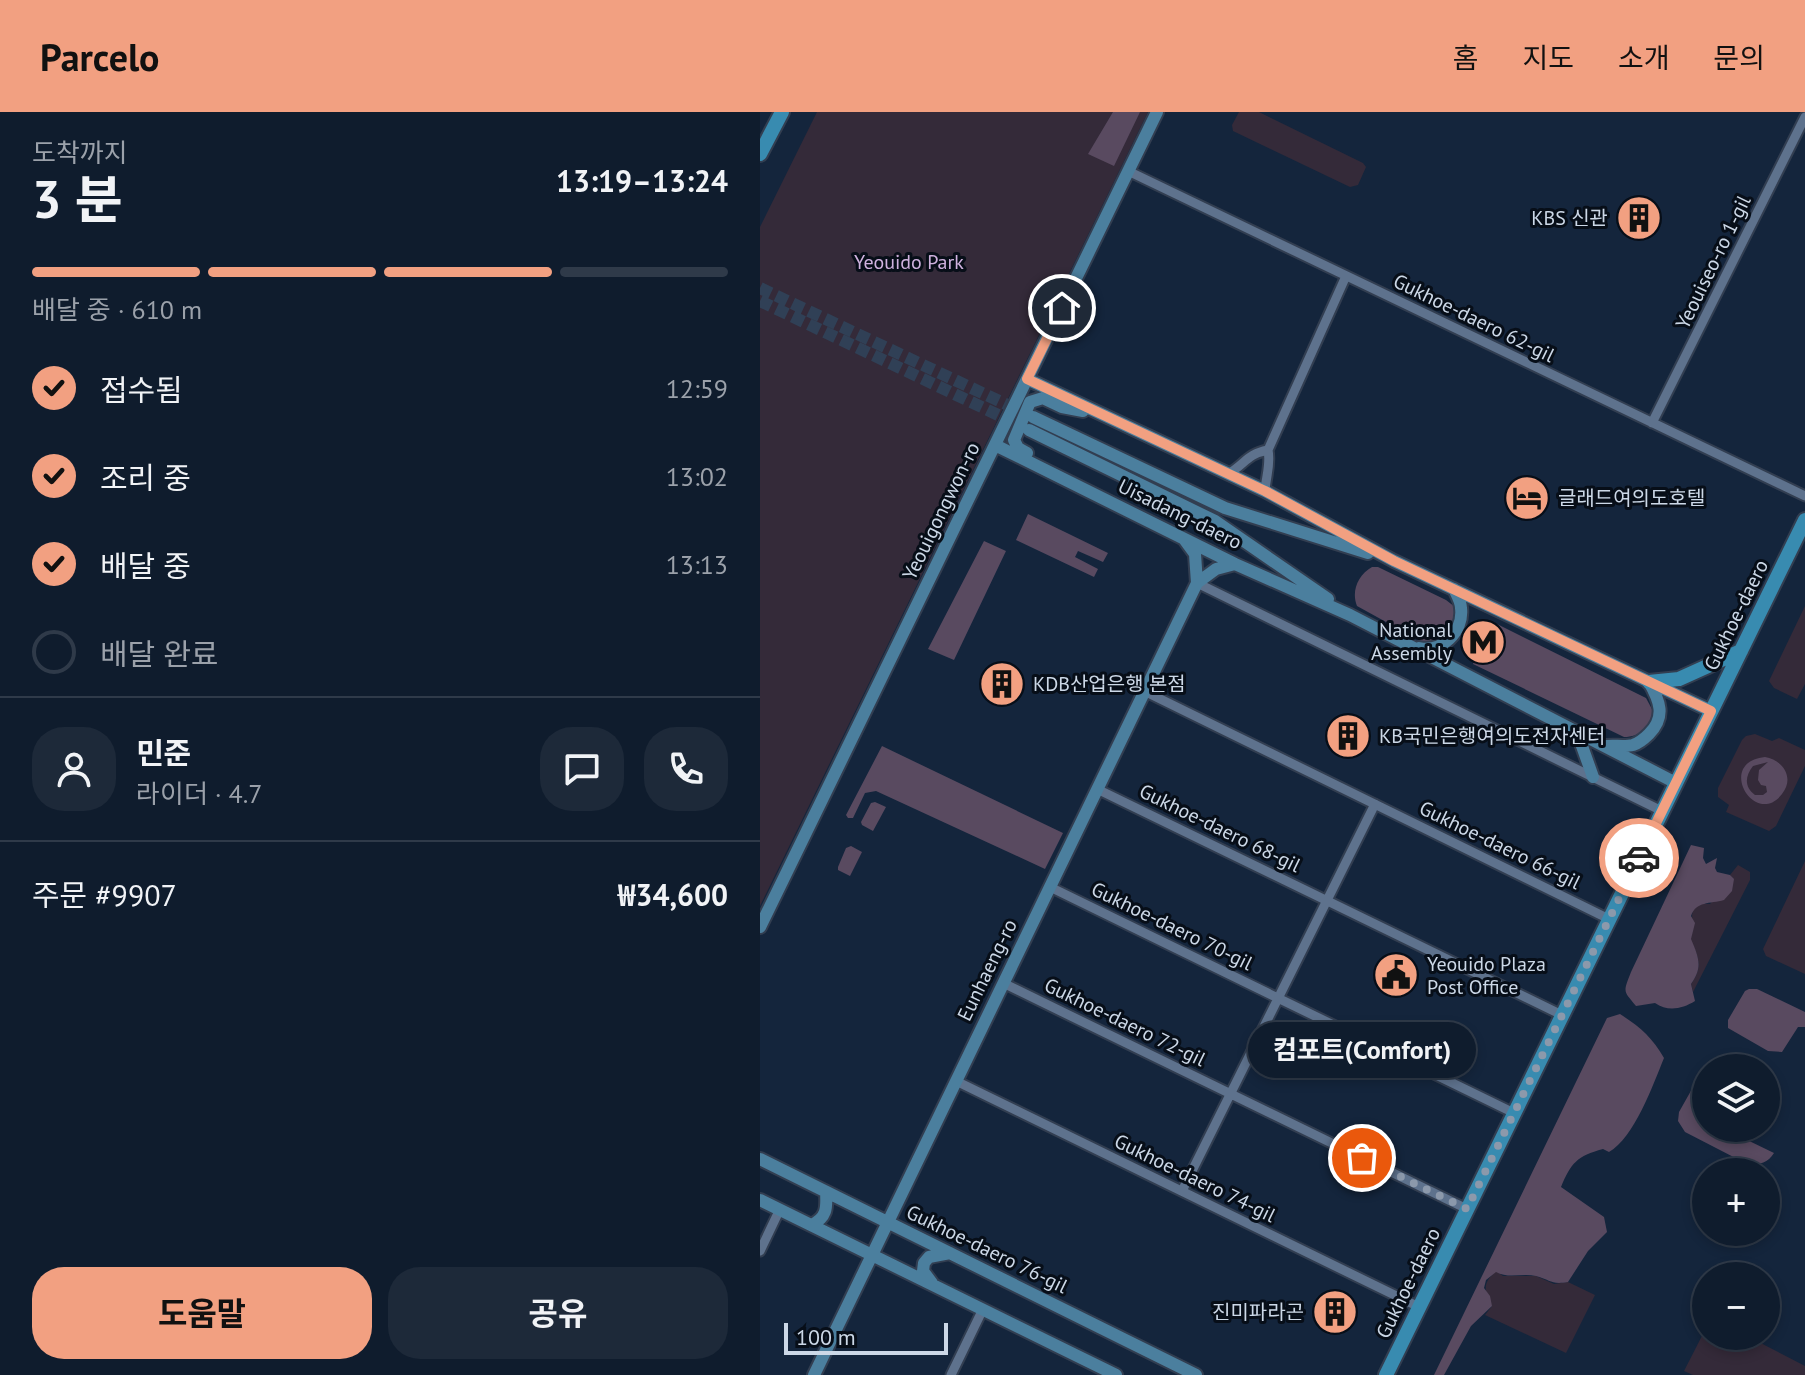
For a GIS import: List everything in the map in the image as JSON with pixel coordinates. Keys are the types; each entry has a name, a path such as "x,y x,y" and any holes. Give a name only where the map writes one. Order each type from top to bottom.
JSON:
{"main road":[{"path":"760,154 782,112"},
{"name":"Yeouigongwon-ro","path":"760,927 1157,112"},
{"name":"Uisadang-daero","path":"1027,379 1265,491 1394,561 1711,711"},
{"path":"1066,480 1015,446 1021,418 1030,402 1039,399 1050,400 1062,407 1102,414"},
{"name":"Uisadang-daero","path":"1350,615 1215,521 1031,424 1225,508 1394,561"},
{"name":"Uisadang-daero","path":"995,445 1235,564 1350,615 1676,783"},
{"name":"Gukhoe-daero","path":"1386,1375 1805,520"},
{"path":"1184,539 1195,554 1197,583"},
{"path":"1197,583 1216,569 1235,564"},
{"name":"Eunhaeng-ro","path":"814,1375 1197,583"},
{"path":"1412,647 1426,650 1438,648 1449,641 1457,630 1462,606 1454,589"},
{"path":"1603,746 1632,745 1645,738 1656,726 1660,704 1649,682 1679,679 1741,651"},
{"path":"1577,732 1593,777"},
{"name":"Gukhoe-daero 76-gil","path":"760,1159 1196,1375"},
{"path":"811,1225 819,1222 826,1212 826,1192"},
{"path":"760,1200 1116,1375"},
{"path":"937,1287 926,1278 924,1263 929,1257 950,1253"}],"street":[{"name":"Yeouiseo-ro 1-gil","path":"1652,423 1805,117"},
{"name":"Gukhoe-daero 62-gil","path":"1128,171 1805,496"},
{"path":"1265,491 1269,448 1346,276"},
{"path":"1228,474 1251,453 1269,448"},
{"path":"1197,583 1662,811"},
{"name":"Gukhoe-daero 66-gil","path":"1144,691 1609,919"},
{"name":"Gukhoe-daero 68-gil","path":"1097,789 1562,1015"},
{"path":"1182,1191 1375,804"},
{"name":"Gukhoe-daero 70-gil","path":"1050,887 1514,1113"},
{"name":"Gukhoe-daero 72-gil","path":"1003,983 1467,1209"},
{"name":"Gukhoe-daero 74-gil","path":"956,1081 1419,1307"},
{"path":"760,1251 780,1209"},
{"path":"951,1375 983,1309"}],"green space":[{"name":"Yeouido Park","path":"817,112 1148,112 760,906 760,227"},
{"path":"1239,112 1259,112 1363,163 1366,167 1358,185 1350,187 1233,131 1232,125"},
{"path":"1805,606 1805,684 1797,699 1774,688 1769,681"},
{"path":"1755,734 1772,741 1779,738 1805,750 1805,766 1776,826 1769,831 1726,812 1729,805 1718,797 1718,788 1742,740"},
{"path":"1805,861 1805,974 1766,956 1763,949"},
{"path":"1738,865 1750,872 1750,880 1693,992 1691,984 1698,962 1690,939 1693,910 1701,904 1710,904 1733,879 1730,875"},
{"path":"1496,1271 1503,1276 1536,1276 1554,1284 1568,1282 1595,1295 1566,1353 1485,1315 1492,1306 1486,1284"},
{"path":"1695,1350 1774,1350 1805,1366 1805,1375 1693,1375 1684,1371"}],"shaded area":[{"path":"1113,112 1140,112 1114,166 1088,154"},
{"path":"1028,514 1108,553 1103,562 1078,551 1075,557 1098,569 1094,577 1016,540"},
{"path":"984,541 1006,551 954,660 928,649"},
{"path":"1372,567 1378,567 1455,607 1455,620 1442,640 1426,644 1357,606 1357,584"},
{"path":"1493,622 1646,698 1653,711 1647,726 1640,733 1624,737 1473,664 1478,650 1491,656 1499,642 1486,635"},
{"path":"882,746 1063,833 1045,869 876,791 865,793 853,818 848,818 846,815"},
{"path":"1765,757 1777,762 1785,771 1786,788 1771,803 1761,804 1745,790 1741,780 1743,770 1750,761","holes":["1768,762 1759,770 1758,780 1766,786 1767,792 1763,795 1755,795 1747,785 1747,777 1753,766"]},
{"path":"871,803 886,807 873,831 861,822"},
{"path":"1691,845 1704,848 1706,864 1717,858 1717,872 1734,879 1732,891 1724,900 1700,905 1691,916 1695,923 1691,939 1698,962 1691,984 1695,1001 1675,1008 1665,1008 1655,1003 1636,1006 1626,991 1631,972"},
{"path":"851,846 862,852 850,876 838,867 846,848"},
{"path":"1749,989 1757,989 1805,1012 1805,1027 1798,1027 1782,1052 1768,1051 1728,1028 1728,1020"},
{"path":"1620,1014 1645,1033 1664,1058 1642,1110 1627,1135 1609,1152 1603,1149 1576,1162 1561,1187 1604,1217 1607,1232 1588,1251 1568,1282 1496,1272 1486,1280 1484,1288 1492,1306 1471,1326 1444,1375 1434,1375 1607,1018"},
{"path":"1692,1089 1692,1136 1685,1132 1678,1121 1679,1112"},
{"path":"1704,1142 1751,1142 1774,1153 1770,1158 1735,1158"}],"tunnel":[{"path":"760,288 1033,417"},
{"path":"760,301 1017,424"}],"way so far":[{"path":"1362,1158 1467,1209 1639,858"}],"place":[{"name":"KBS 신관","path":"1639,218"},
{"name":"글래드여의도호텔","path":"1527,498"},
{"name":"National Assembly","path":"1483,642"},
{"name":"KDB산업은행 본점","path":"1002,684"},
{"name":"KB국민은행여의도전자센터","path":"1348,736"},
{"name":"Yeouido Plaza Post Office","path":"1396,975"},
{"name":"컴포트(Comfort)","path":"1362,1158"},
{"name":"진미파라곤","path":"1335,1312"}],"route":[{"path":"1062,308 1027,379 1265,491 1394,561 1711,711 1639,858"}]}
